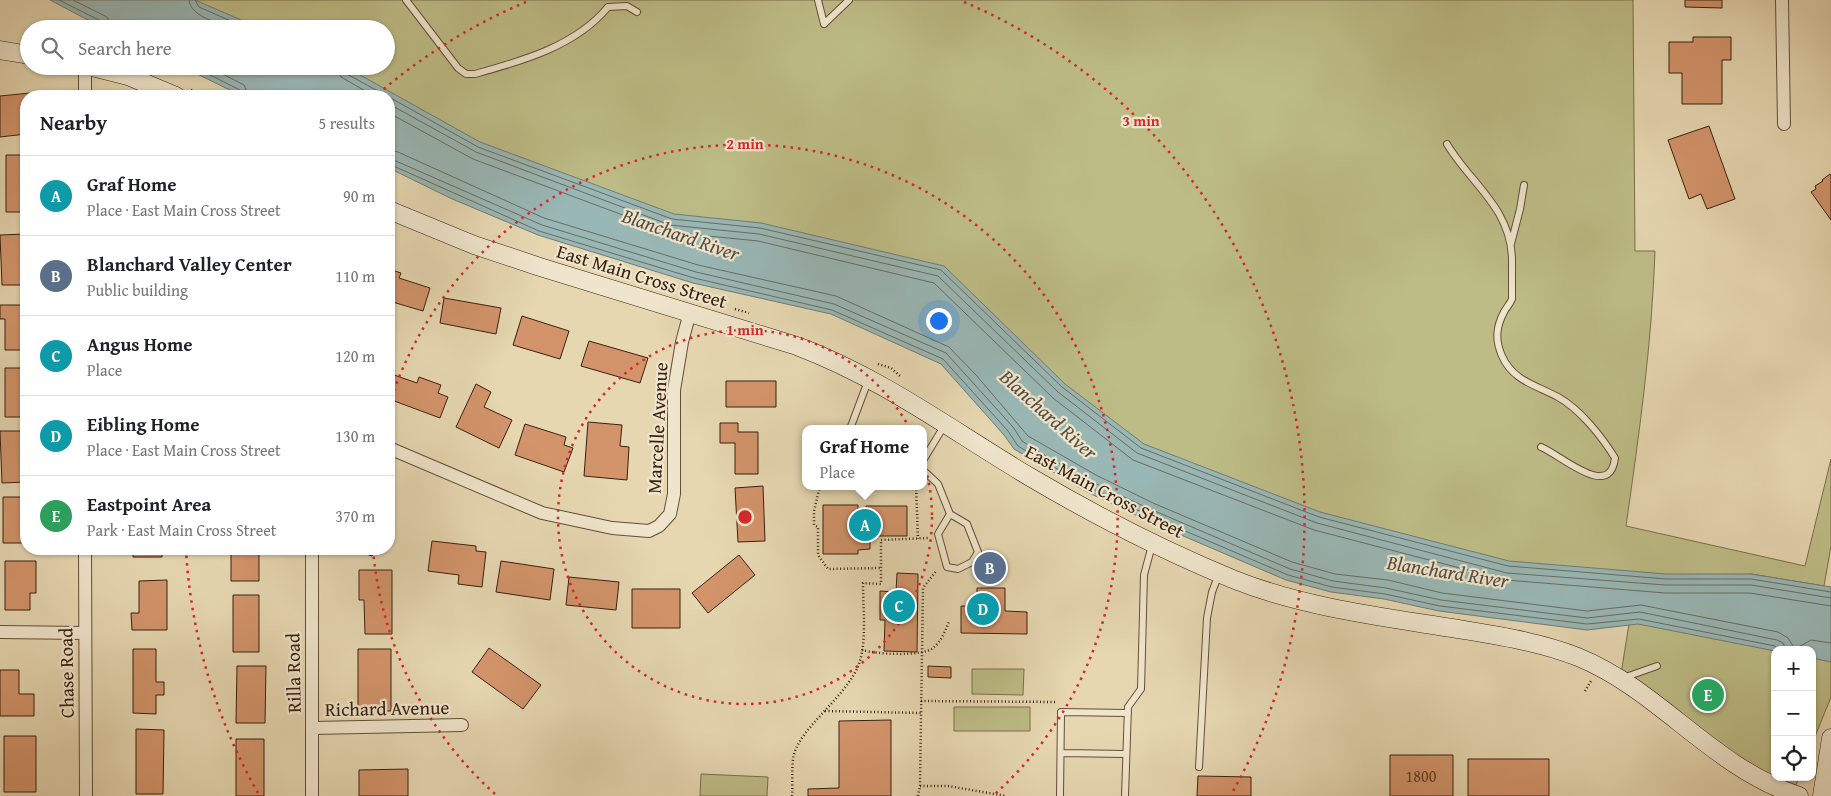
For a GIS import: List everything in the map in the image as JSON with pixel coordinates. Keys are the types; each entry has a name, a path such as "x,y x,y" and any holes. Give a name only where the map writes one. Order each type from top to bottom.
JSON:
{"main road":[{"path":"0,50 20,54"},
{"path":"124,75 162,90"},
{"name":"East Main Cross Street","path":"395,212 482,248 872,370 945,424 1030,477 1153,543 1219,573 1272,593 1306,602 1536,644 1580,658 1620,680 1732,764 1773,787 1799,796"},
{"path":"1822,796 1831,738"}],"street":[{"path":"1782,0 1784,124"},
{"path":"85,90 86,75"},
{"name":"Marcelle Avenue","path":"395,451 542,513 572,521 612,528 649,530 660,526 670,514 674,494 674,390 682,342 690,312"},
{"name":"Chase Road","path":"85,555 86,796"},
{"name":"Rilla Road","path":"312,555 312,796"},
{"path":"0,632 84,633"},
{"name":"Richard Avenue","path":"313,728 462,725"}],"lane":[{"path":"406,0 458,68 466,74 476,74 540,53 590,25 608,7 627,6 637,12"},
{"path":"818,0 824,24 849,0"},
{"path":"1447,144 1454,157 1492,200 1510,246"},
{"path":"1524,184 1520,209 1510,246 1512,299 1497,326 1498,342 1502,357 1513,373 1528,384 1559,398 1590,424 1615,458 1614,465 1609,473 1602,477 1590,476 1541,447"},
{"path":"851,425 872,370"},
{"path":"927,454 945,424"},
{"path":"927,474 938,484 950,514 967,524 978,552 972,562 958,569 947,566 938,538 938,534 950,514"},
{"path":"1124,796 1128,707 1141,689 1144,575 1153,543"},
{"path":"1199,767 1207,618 1212,592 1219,573"},
{"path":"1620,680 1657,666"},
{"path":"1060,796 1061,712 1128,713"},
{"path":"1061,753 1126,754"}],"path":[{"path":"734,308 743,309 751,314"},
{"path":"872,370 891,368 905,380"},
{"path":"819,490 814,511 814,524 818,527 818,555 828,569 881,568"},
{"path":"916,490 918,539"},
{"path":"792,796 794,753 805,735 849,684 858,664 862,650 863,583 881,584 881,540 938,538"},
{"path":"918,796 920,786 923,588 945,561"},
{"path":"862,650 870,652 922,653 933,649 945,633 949,621"},
{"path":"922,700 1056,701 1061,712"},
{"path":"826,711 921,713"},
{"path":"920,786 948,786 1006,796"}],"shaded area":[{"path":"123,0 1633,0 1635,251 1655,251 1648,354 1626,526 1805,566 1831,459 1831,546 1824,586 1751,574 1626,598 1101,461 929,307 395,122 395,90 362,90 295,75 395,75 395,20 153,20"},
{"path":"1633,599 1831,637 1831,697 1816,734 1816,646 1771,646 1771,780 1620,680"},
{"path":"972,669 1024,669 1023,695 972,694"},
{"path":"954,707 1030,707 1030,731 954,731"},
{"path":"701,774 768,777 767,796 700,796"},
{"path":"1773,781 1798,781 1793,794"}],"water":[{"path":"50,0 195,0 241,20 88,20"},
{"path":"199,75 360,75 387,90 230,90"},
{"name":"Blanchard River","path":"395,94 480,142 674,214 761,223 944,266 1065,384 1144,444 1320,512 1509,561 1666,574 1751,574 1831,587 1831,662 1816,659 1816,646 1771,646 1771,650 1638,624 1587,630 1439,611 1384,599 1331,592 1286,580 1146,520 1087,492 1014,449 1004,435 941,364 831,314 693,283 538,235 450,198 395,171"}],"building":[{"path":"1685,0 1722,0 1722,8 1685,7"},
{"path":"1693,37 1731,37 1731,60 1722,60 1722,104 1682,104 1682,73 1669,73 1669,42 1693,42"},
{"path":"20,94 20,135 0,137 0,96"},
{"path":"1709,126 1735,199 1707,209 1701,194 1689,199 1668,140"},
{"path":"6,155 20,155 20,212 6,212"},
{"path":"1830,174 1831,220 1811,192 1816,189 1815,186"},
{"path":"20,234 20,285 2,285 0,235"},
{"path":"395,271 401,273 399,278 430,288 423,311 395,303"},
{"path":"444,298 501,308 496,334 440,323"},
{"path":"0,305 20,305 20,350 5,350 5,319 0,319"},
{"path":"522,316 569,331 560,359 513,345"},
{"path":"589,341 648,358 640,383 581,366"},
{"path":"5,368 20,368 20,417 5,417"},
{"path":"395,375 417,383 419,377 441,385 438,393 448,397 440,418 395,401"},
{"path":"726,381 776,381 776,407 726,407"},
{"path":"476,384 491,392 484,407 512,420 499,448 456,427"},
{"path":"588,422 622,425 620,446 629,447 627,480 584,476"},
{"path":"720,423 738,423 738,432 758,432 758,474 735,474 735,443 720,443"},
{"path":"525,424 566,437 564,445 573,448 564,472 515,455"},
{"path":"0,431 20,431 20,482 2,483"},
{"path":"763,486 765,541 738,542 735,488"},
{"path":"3,497 20,497 20,543 3,543"},
{"path":"823,505 858,505 858,513 867,513 866,506 907,506 907,536 870,536 870,549 858,550 858,554 823,554"},
{"path":"432,541 476,546 476,551 486,552 482,587 458,584 459,575 428,571"},
{"path":"133,555 162,555 162,557 133,557"},
{"path":"231,555 259,555 259,581 231,581"},
{"path":"739,555 755,575 708,613 692,593"},
{"path":"5,561 36,561 36,593 30,593 30,610 5,610"},
{"path":"501,561 554,569 550,600 496,592"},
{"path":"359,570 392,570 392,634 365,634 364,600 359,600"},
{"path":"897,573 918,574 917,652 884,651 885,620 880,620 880,591 896,592"},
{"path":"569,577 619,582 616,610 566,605"},
{"path":"167,580 167,630 132,630 131,613 139,613 139,581"},
{"path":"977,588 1005,588 1005,611 1027,612 1027,634 961,633 961,606 977,606"},
{"path":"632,589 680,589 680,628 632,628"},
{"path":"233,595 259,595 259,652 233,652"},
{"path":"489,648 541,685 523,709 472,672"},
{"path":"133,649 156,649 156,682 164,682 164,695 156,695 156,714 133,713"},
{"path":"358,649 391,649 391,711 358,711"},
{"path":"237,666 266,666 265,723 236,723"},
{"path":"928,666 951,667 951,678 928,677"},
{"path":"0,670 19,670 19,694 34,694 34,716 0,716"},
{"path":"891,720 891,796 808,796 808,789 839,788 839,721"},
{"path":"136,729 164,730 163,794 136,794"},
{"path":"4,736 36,736 36,792 4,792"},
{"path":"236,739 264,739 264,796 236,796"},
{"path":"1390,755 1453,755 1453,796 1390,796"},
{"path":"1468,759 1549,759 1549,796 1468,796"},
{"path":"408,769 408,796 359,796 359,770"},
{"path":"1198,776 1251,777 1251,796 1197,796"}],"place":[{"name":"Graf Home","path":"865,525"},
{"name":"Blanchard Valley Center","path":"990,568"},
{"name":"Angus Home","path":"899,606"},
{"name":"Eibling Home","path":"983,609"},
{"name":"Eastpoint Area","path":"1708,695"}]}
